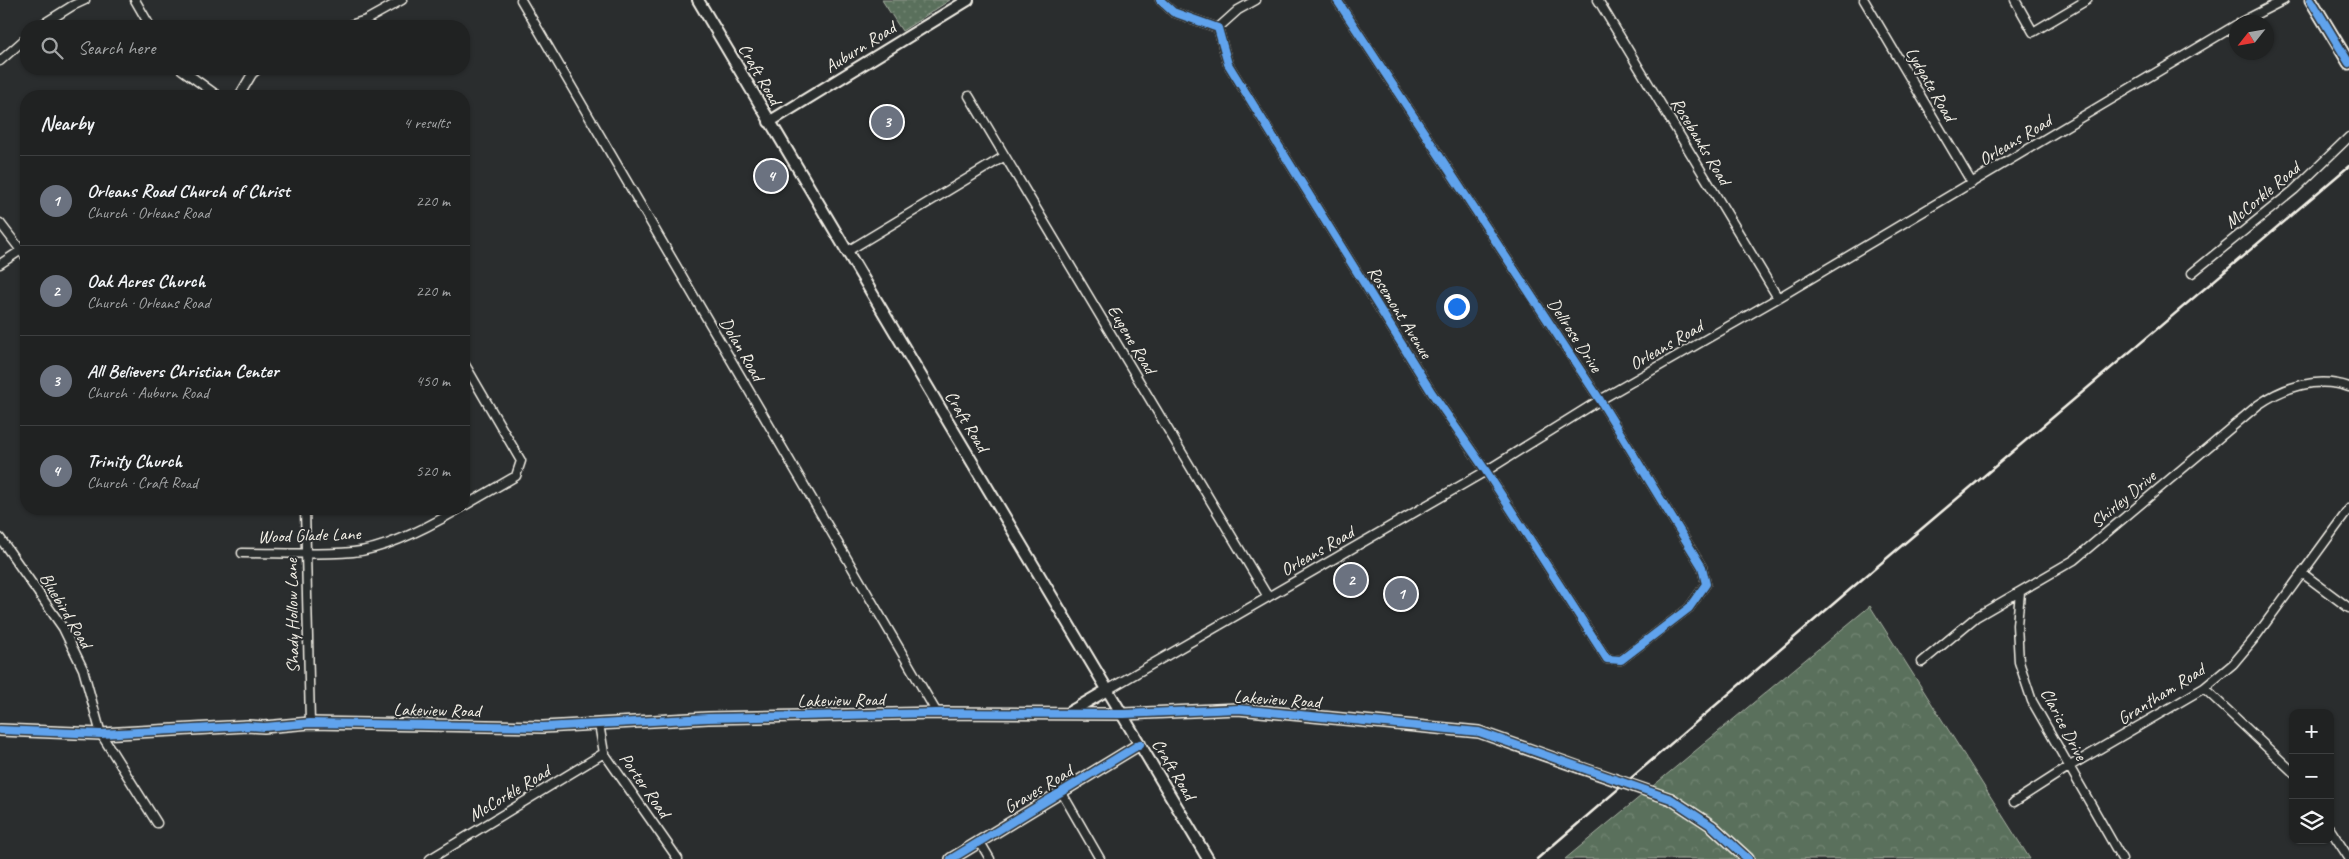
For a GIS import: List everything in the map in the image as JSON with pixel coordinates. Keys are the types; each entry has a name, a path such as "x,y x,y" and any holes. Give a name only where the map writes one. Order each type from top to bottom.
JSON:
{"main road":[{"path":"2311,0 2349,63"}],"street":[{"path":"50,20 85,0"},
{"path":"135,0 147,20"},
{"path":"366,20 402,0"},
{"name":"Dolan Road","path":"521,0 937,713"},
{"name":"Craft Road","path":"698,0 846,252 1124,714 1208,859"},
{"name":"Auburn Road","path":"769,122 968,0"},
{"path":"1160,0 1173,12 1218,28 1238,10 1256,0"},
{"name":"Dellrose Drive","path":"1338,0 1600,400 1702,567 1706,584 1689,608 1621,660 1606,659"},
{"name":"Rosebanks Road","path":"1598,0 1778,298"},
{"name":"Lydgate Road","path":"1864,0 1972,184"},
{"path":"2015,0 2033,32 2087,0"},
{"path":"2255,15 2284,0"},
{"name":"Rosemont Avenue","path":"1218,28 1228,64 1432,393 1486,471 1606,659"},
{"name":"Orleans Road","path":"1109,689 1486,471 1600,400 1972,184 2229,29"},
{"path":"0,61 20,43"},
{"path":"189,75 210,90"},
{"path":"243,90 251,75"},
{"name":"Eugene Road","path":"969,96 1268,597"},
{"name":"McCorkle Road","path":"2192,273 2294,190 2349,138"},
{"path":"846,252 1005,156"},
{"path":"0,223 20,246"},
{"path":"0,264 20,254"},
{"path":"470,374 521,461 516,476 470,503"},
{"name":"Shirley Drive","path":"1922,662 1976,618 2074,560 2274,394 2294,386 2316,383 2328,382 2349,387"},
{"name":"Grantham Road","path":"2014,802 2070,766 2204,688 2233,664 2349,509"},
{"name":"Shady Hollow Lane","path":"305,515 310,723"},
{"name":"Wood Glade Lane","path":"242,553 355,552 394,541 430,526 449,515"},
{"name":"Bluebird Road","path":"0,538 63,628 82,669 101,734 157,823"},
{"path":"2302,573 2349,608"},
{"name":"Clarice Drive","path":"2020,592 2017,625 2019,662 2032,701 2122,859"},
{"path":"2204,688 2289,768"},
{"path":"1068,714 1109,689"},
{"name":"Lakeview Road","path":"0,730 101,734 264,727 310,723 543,727 708,718 937,713 1124,714 1238,709 1480,732 1670,799 1712,826 1744,858"},
{"name":"Porter Road","path":"599,724 604,753 678,859"},
{"name":"Graves Road","path":"951,859 1140,744"},
{"name":"McCorkle Road","path":"430,859 604,753"},
{"path":"1062,793 1100,859"},
{"path":"2334,835 2349,858"},
{"path":"980,842 990,859"}],"green space":[{"path":"882,0 950,0 902,31"},
{"path":"1870,606 2030,859 1565,859"}],"railway":[{"path":"1537,859 1853,587 2349,166"}],"cycle path":[{"path":"1160,0 1173,12 1218,28 1228,64 1432,393 1486,471 1607,659 1621,660 1689,608 1706,584 1702,567 1600,400 1337,0"},
{"path":"2311,0 2349,63"},
{"path":"0,730 101,734 247,726 264,727 310,723 543,727 708,718 937,713 1124,714 1238,709 1479,732 1671,799 1712,826 1748,859"},
{"path":"951,859 1140,744"}],"place":[{"name":"All Believers Christian Center","path":"887,122"},
{"name":"Trinity Church","path":"771,176"},
{"name":"Oak Acres Church","path":"1351,580"},
{"name":"Orleans Road Church of Christ","path":"1401,594"}]}
